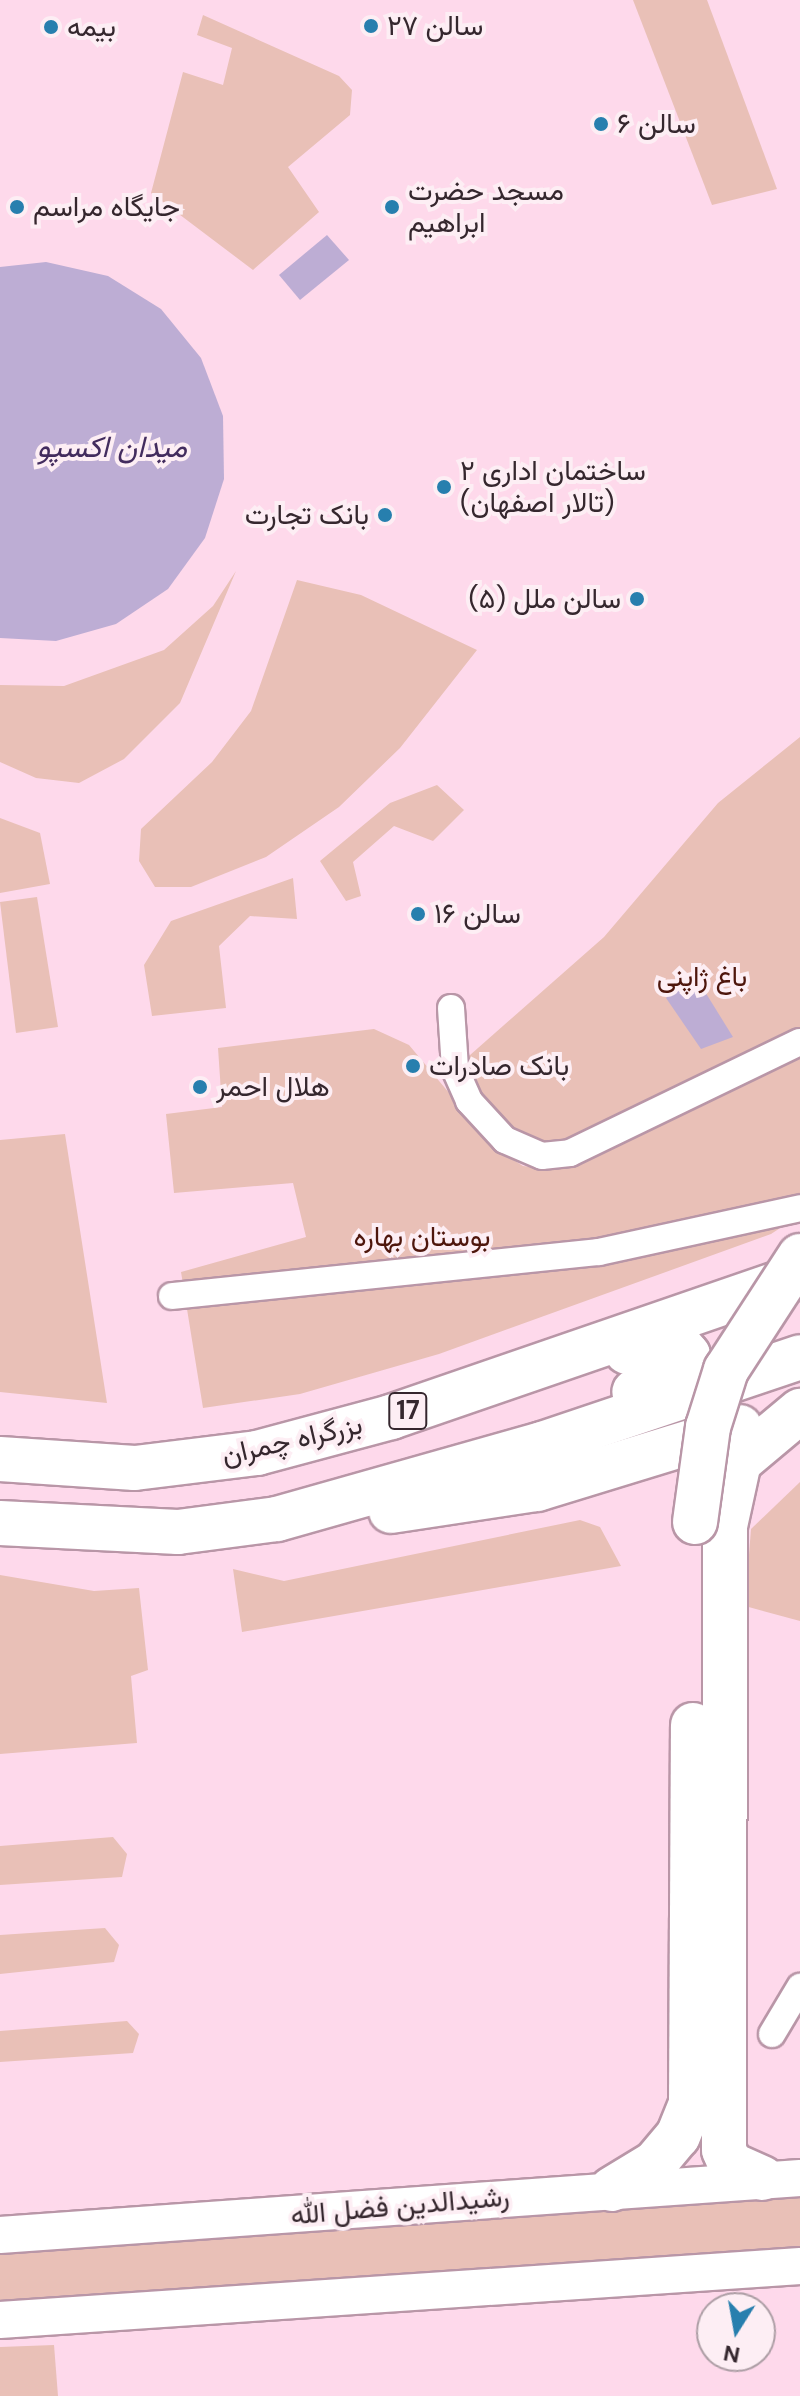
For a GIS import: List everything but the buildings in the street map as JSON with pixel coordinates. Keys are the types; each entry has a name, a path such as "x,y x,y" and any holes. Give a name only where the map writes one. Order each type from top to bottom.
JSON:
{"highway":[{"path":"612,2189 655,2163 678,2136 691,2103 695,1522 708,1427 726,1370 800,1256"},
{"name":"بزرگراه چمران","path":"0,1459 135,1468 257,1453 509,1376 800,1276"},
{"path":"509,1376 666,1341 685,1346 687,1363 675,1375 542,1444"},
{"path":"277,1519 542,1444 800,1357"},
{"path":"0,1523 178,1532 277,1519 424,1509 537,1489 800,1409"},
{"path":"781,2178 730,2164 724,2150 725,1526 739,1462 800,1409"}],"main road":[{"name":"رشیدالدین فضل الله","path":"0,2235 781,2178"},
{"path":"0,2251 83,2229"},
{"path":"0,2320 800,2266"}],"street":[{"path":"451,1008 455,1069 469,1101 505,1140 542,1156 570,1153 800,1042"},
{"path":"172,1296 599,1252 800,1208"},
{"path":"772,2034 800,1987"}],"green space":[{"path":"633,0 707,0 777,189 712,205"},
{"path":"203,15 339,76 352,90 350,115 288,167 319,212 253,270 151,193 183,72 223,85 232,48 197,35"},
{"path":"236,571 180,703 124,759 79,783 36,778 0,762 0,685 64,686 164,650 213,606"},
{"path":"297,580 361,595 477,650 400,748 339,807 266,857 191,887 155,887 139,861 141,829 212,762 251,711"},
{"name":"باغ ژاپنی","path":"800,737 800,1030 544,1151 499,1131 461,1063 604,937 718,803"},
{"path":"437,785 464,810 433,841 394,826 353,862 361,896 346,901 320,861 390,803"},
{"path":"0,818 40,833 50,884 0,893"},
{"path":"293,878 297,919 250,916 219,946 226,1008 152,1016 144,965 171,921"},
{"path":"37,897 58,1027 16,1033 0,902"},
{"name":"بوستان بهاره","path":"374,1029 409,1045 496,1149 523,1166 548,1169 569,1166 800,1055 800,1215 771,1234 439,1354 300,1394 203,1408 181,1272 306,1237 293,1183 174,1193 166,1114 222,1107 218,1048"},
{"path":"65,1134 107,1403 0,1392 0,1140"},
{"path":"800,1482 800,1621 745,1606 751,1529"},
{"path":"580,1520 600,1527 621,1566 242,1632 233,1569 284,1581"},
{"path":"0,1575 94,1591 139,1588 148,1670 131,1676 137,1743 0,1754"},
{"path":"113,1837 127,1854 122,1877 0,1885 0,1846"},
{"path":"105,1928 119,1945 114,1962 0,1974 0,1935"},
{"path":"127,2021 139,2034 133,2053 0,2062 0,2031"},
{"path":"800,2191 800,2260 0,2314 0,2242"},
{"path":"54,2345 58,2396 0,2396 0,2347"}],"water":[{"path":"327,235 349,260 300,300 279,275"},
{"name":"میدان اکسپو","path":"46,262 108,276 161,309 201,358 223,416 224,479 205,538 168,589 116,624 56,641 0,638 0,267"},
{"path":"694,974 733,1037 701,1049 666,998"}],"place":[{"name":"سالن ۲۷","path":"371,26"},
{"name":"بیمه","path":"51,27"},
{"name":"سالن ۶","path":"601,124"},
{"name":"جایگاه مراسم","path":"17,207"},
{"name":"مسجد حضرت ابراهیم","path":"392,207"},
{"name":"ساختمان اداری ۲ (تالار اصفهان)","path":"444,487"},
{"name":"بانک تجارت","path":"385,515"},
{"name":"(۵) سالن ملل","path":"637,599"},
{"name":"سالن ۱۶","path":"418,914"},
{"name":"بانک صادرات","path":"413,1066"},
{"name":"هلال احمر","path":"200,1087"}]}
